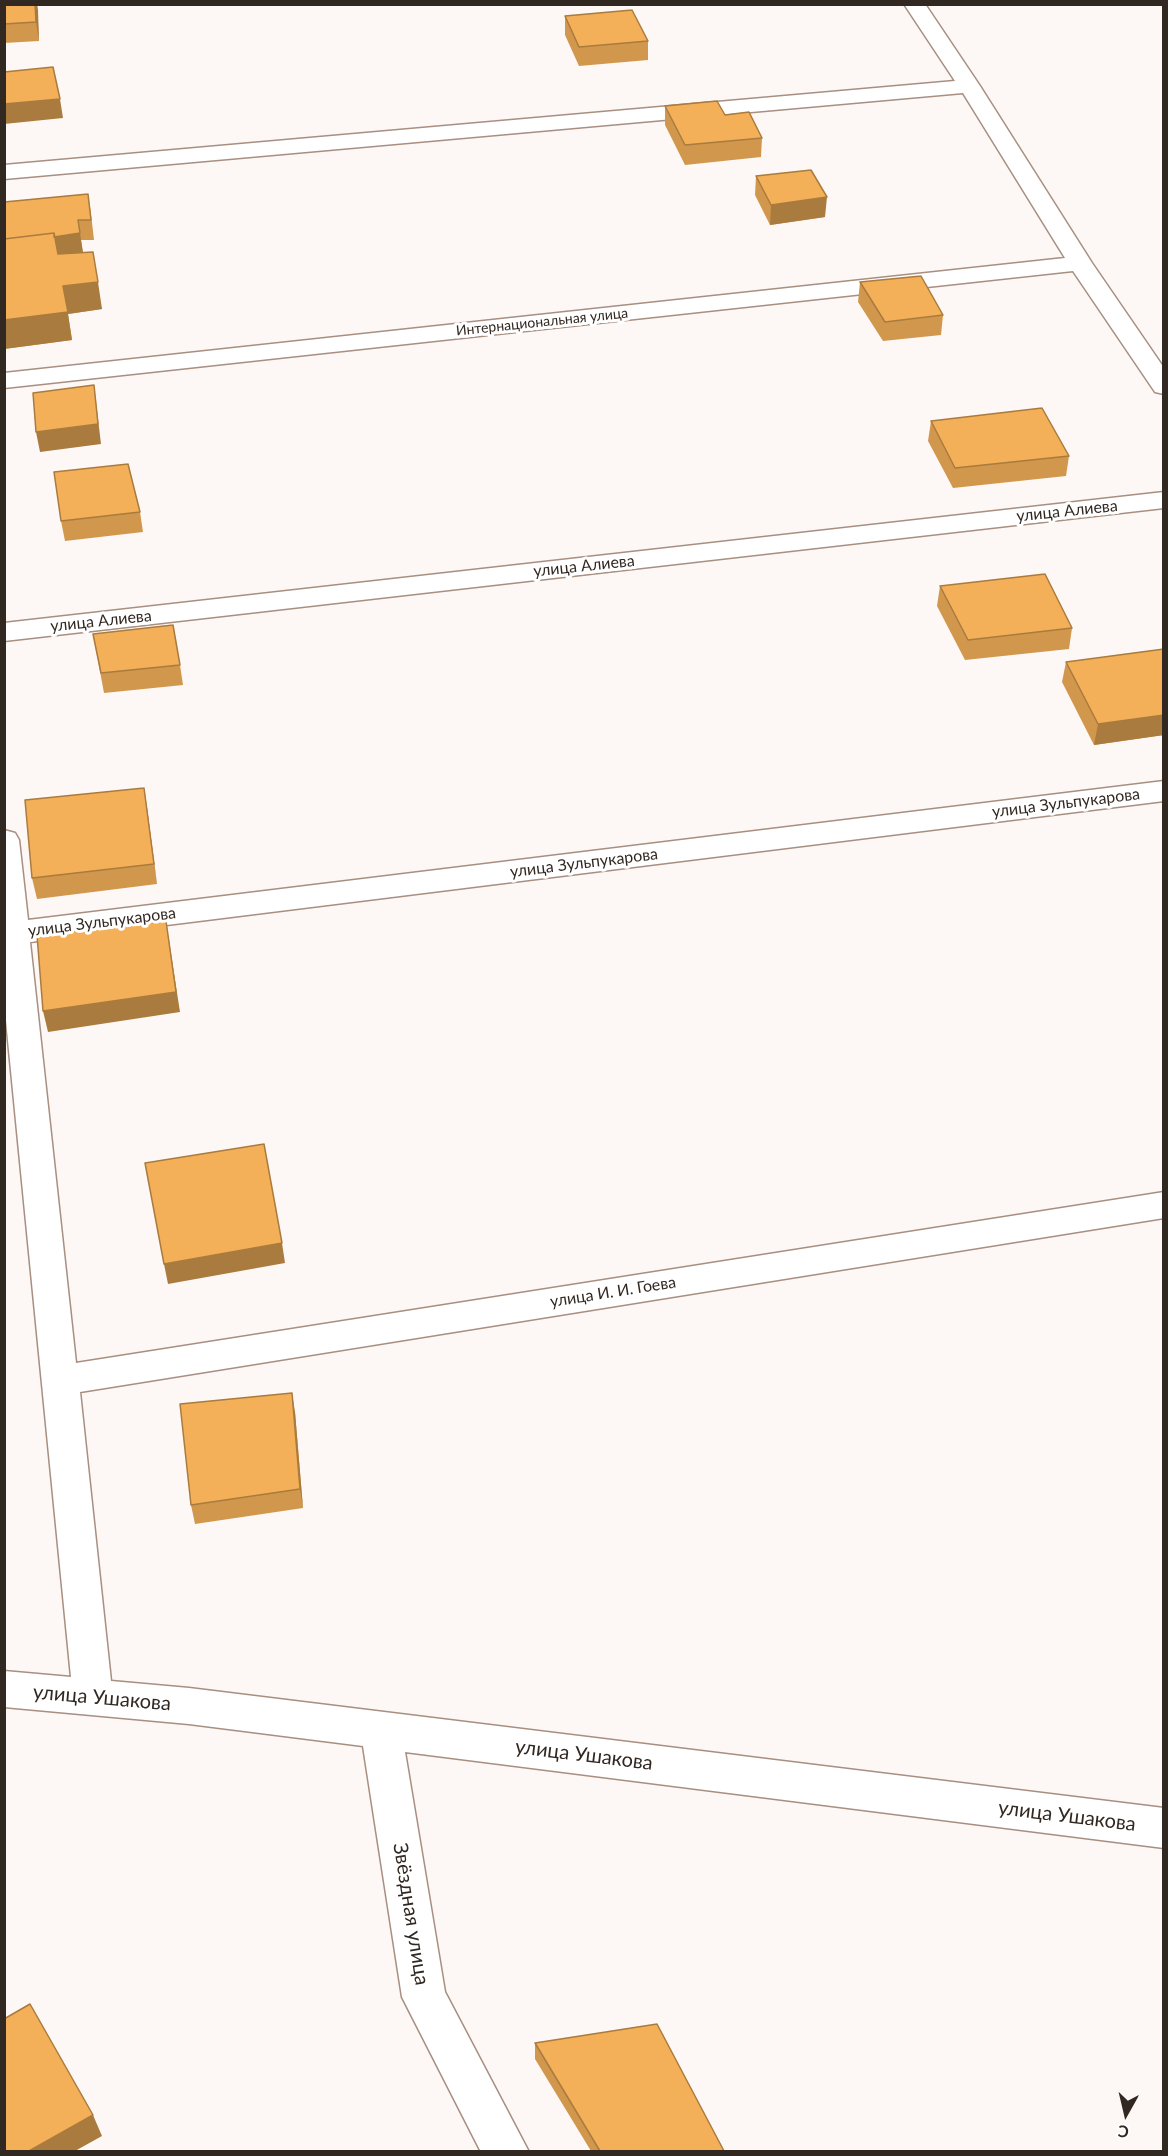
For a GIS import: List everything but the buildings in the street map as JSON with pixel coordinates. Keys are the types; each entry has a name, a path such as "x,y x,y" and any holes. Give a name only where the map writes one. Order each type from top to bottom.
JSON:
{"street":[{"path":"914,4 969,86 1080,263 1164,387"},
{"path":"4,172 969,86"},
{"name":"Интернациональная улица","path":"4,381 1080,263"},
{"name":"улица Алиева","path":"4,632 1164,500"},
{"name":"улица Зульпукарова","path":"9,934 1164,791"},
{"path":"4,840 9,934 62,1380 93,1699"},
{"name":"улица И. И. Гоева","path":"62,1380 1164,1205"},
{"name":"улица Ушакова","path":"4,1689 93,1699 189,1706 1164,1828"},
{"name":"Звёздная улица","path":"381,1730 424,1997 506,2151"}]}
